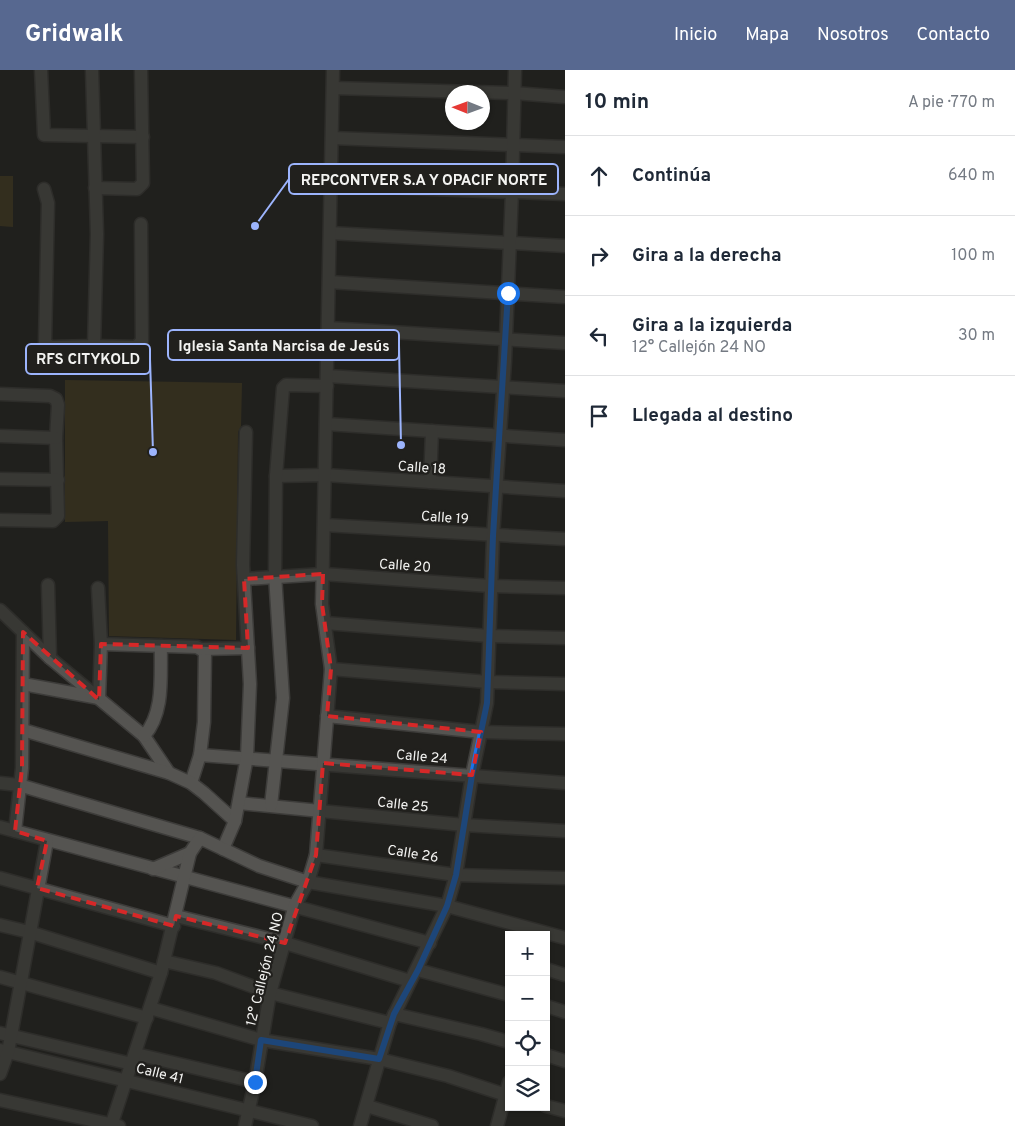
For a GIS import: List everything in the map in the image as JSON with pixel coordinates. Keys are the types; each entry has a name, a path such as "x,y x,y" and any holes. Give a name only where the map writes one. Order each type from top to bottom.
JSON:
{"street":[{"path":"41,70 44,136 143,137"},
{"path":"92,70 95,188 94,346"},
{"path":"95,188 141,187 143,184 141,70"},
{"name":"12° Callejón 24 NO","path":"245,1126 255,1082 270,993 295,905 308,882 316,854 331,669 325,623 323,574 333,70"},
{"path":"360,1126 392,1018 410,981 418,970 447,906 456,875 472,775 487,703 490,586 506,340 515,70"},
{"path":"333,88 514,93 565,97"},
{"path":"332,138 513,143 565,147"},
{"path":"331,185 565,194"},
{"path":"44,189 48,203 45,343 51,347 136,346 142,341 141,224"},
{"path":"330,233 565,246"},
{"path":"329,282 565,296"},
{"path":"328,328 565,343"},
{"path":"271,805 283,698 275,575 276,476 283,388 286,385 327,381 565,391"},
{"path":"0,394 50,396 56,399 58,405 56,438 58,516 53,521 0,520"},
{"path":"326,424 565,440"},
{"path":"430,482 432,431"},
{"path":"223,850 235,821 247,757 250,684 244,579 246,432"},
{"path":"0,436 56,438"},
{"name":"Calle 18","path":"276,476 325,475 565,491"},
{"path":"0,479 58,480"},
{"name":"Calle 19","path":"324,524 565,539"},
{"name":"Calle 20","path":"244,579 275,575 323,574 490,586 565,588"},
{"path":"48,585 50,658"},
{"path":"98,588 101,644 100,698"},
{"path":"0,610 50,658 144,736 169,773"},
{"path":"325,623 489,636 565,638"},
{"path":"15,831 22,768 23,632"},
{"path":"101,644 197,647 202,649 248,648"},
{"path":"144,736 152,726 158,712 161,646"},
{"path":"190,783 200,755 206,662 205,652 202,649"},
{"path":"331,669 488,682 565,684"},
{"path":"23,684 100,698"},
{"path":"327,716 481,732 565,734"},
{"path":"23,730 169,773 190,783 204,793 235,821"},
{"name":"Calle 24","path":"200,755 247,757 276,762 323,763 565,783"},
{"path":"0,783 19,785 200,838 258,866 308,882 447,906 565,938"},
{"name":"Calle 25","path":"239,802 464,825 565,831"},
{"path":"0,827 46,841 183,875 430,943"},
{"path":"0,1100 114,1125 163,967 175,921 183,875 190,853 200,838"},
{"path":"0,1074 5,1034 20,983 46,841"},
{"path":"153,869 190,853"},
{"name":"Calle 26","path":"316,854 456,875 565,878"},
{"path":"0,878 175,921 285,943 410,981"},
{"path":"0,925 163,967 216,973 270,993 505,1041"},
{"path":"418,970 505,994"},
{"path":"550,970 565,975"},
{"path":"0,977 149,1013 191,1018 261,1040 379,1059 505,1090"},
{"path":"550,1007 565,1012"},
{"path":"5,1034 255,1082"},
{"name":"Calle 41","path":"4,1051 312,1126"},
{"path":"550,1056 565,1061"},
{"path":"497,1126 505,1101"},
{"path":"366,1106 432,1126"},
{"path":"550,1107 565,1111"}],"highlighted area":[{"path":"323,574 322,604 331,669 327,716 481,732 472,775 323,763 316,855 285,943 176,916 174,926 37,888 47,841 15,831 22,768 23,632 99,700 101,644 248,648 244,579"}],"building":[{"path":"0,176 13,176 13,227 0,226"},
{"path":"65,380 242,383 241,426 238,432 236,640 109,636 108,521 65,522"}],"place":[{"name":"REPCONTVER S.A Y OPACIF NORTE","path":"255,226"},
{"name":"Iglesia Santa Narcisa de Jesús","path":"401,445"},
{"name":"RFS CITYKOLD","path":"153,452"}],"route":[{"path":"255,1082 261,1040 379,1059 394,1014 410,981 418,970 447,906 456,875 472,775 487,703 490,586 508,293"}]}
